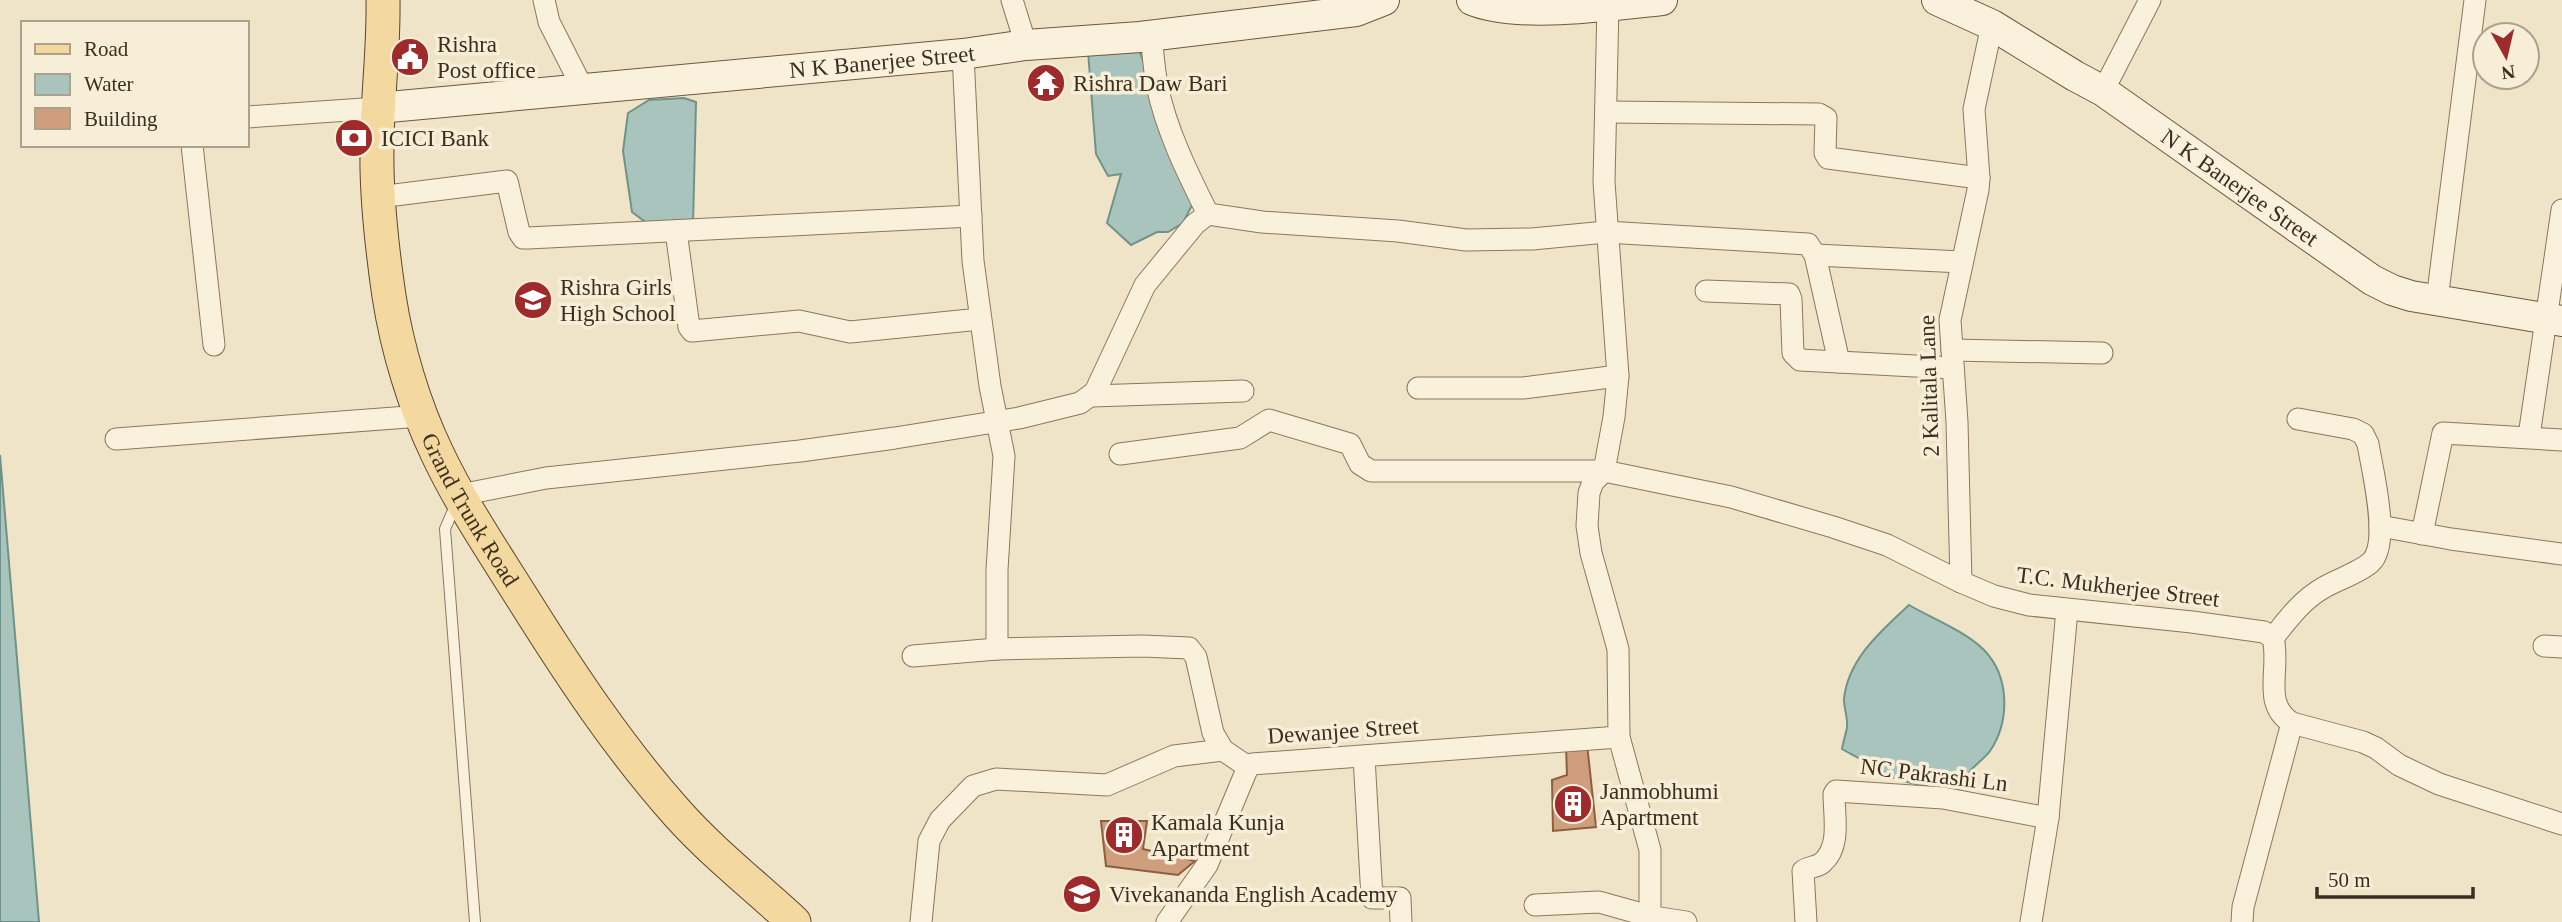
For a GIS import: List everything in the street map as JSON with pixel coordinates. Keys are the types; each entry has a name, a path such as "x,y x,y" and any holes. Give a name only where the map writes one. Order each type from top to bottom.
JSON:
{"main road":[{"name":"Grand Trunk Road","path":"383,0 384,31 377,151 389,298 421,416 436,453 540,626 621,746 678,814 715,852 793,922"}],"street":[{"path":"544,0 548,22 583,89"},
{"path":"1012,0 1026,46"},
{"name":"N K Banerjee Street","path":"378,108 1151,36 1356,11 1384,0"},
{"path":"1472,0 1501,9 1662,0"},
{"name":"N K Banerjee Street","path":"1937,0 1992,25 2074,76 2104,91 2372,280 2392,290 2437,300 2554,319"},
{"path":"2104,91 2150,0"},
{"path":"2437,300 2475,0"},
{"path":"1608,5 1604,182 1618,376 1604,471 1593,482 1588,493 1588,541 1611,616 1619,658 1619,737 1650,850 1650,916"},
{"name":"2 Kalitala Lane","path":"1961,583 1957,422 1950,320 1979,178 1974,109 1992,25"},
{"path":"1151,36 1157,86 1171,131 1208,214"},
{"path":"963,54 973,261 1003,464 997,570 997,649"},
{"path":"248,117 378,108"},
{"path":"1607,111 1819,114 1826,118 1825,153 1828,158 1979,178"},
{"path":"192,147 215,345"},
{"path":"379,197 504,180 509,183 519,232 523,238 971,216"},
{"path":"2529,436 2554,319 2562,210"},
{"path":"1092,396 1145,285 1195,224 1208,214 1262,222 1398,231 1466,240 1532,239 1606,232 1808,244 1815,255 1839,362"},
{"path":"676,231 689,327 692,331 799,321 850,332 980,319"},
{"path":"1815,255 1962,262"},
{"path":"1706,290 1789,294 1794,356 1800,360 1839,362 2102,353"},
{"path":"1418,388 1523,388 1618,376"},
{"path":"460,495 546,478 800,451 997,422 1080,403 1092,396 1243,391"},
{"path":"116,439 421,416"},
{"path":"2298,419 2353,429 2363,434 2368,444 2380,526 2379,546 2372,561 2313,595 2293,613 2273,638 2274,700 2277,711 2292,723 2356,739 2376,748 2399,765 2439,784 2559,821"},
{"name":"T.C. Mukherjee Street","path":"1120,454 1240,438 1264,421 1275,420 1350,444 1360,464 1371,471 1604,471 1731,498 1833,527 1887,545 1961,583 1994,596 2029,605 2192,622 2264,632 2273,638"},
{"path":"2423,534 2443,433 2562,440"},
{"path":"2380,526 2562,554"},
{"path":"2031,922 2048,818 2067,611"},
{"path":"914,656 997,649 1143,646 1189,648 1196,657 1211,726 1223,750 1248,767"},
{"path":"2242,922 2292,723"},
{"name":"Dewanjee Street","path":"1167,922 1207,865 1248,767 1259,763 1619,737"},
{"path":"921,922 929,841 940,820 974,786 996,779 1107,785 1174,756 1223,750"},
{"path":"1364,757 1372,898 1399,897 1401,922"},
{"name":"NC Pakrashi Ln","path":"1806,922 1803,871 1822,863 1833,848 1836,791 1942,798 2048,818"},
{"path":"1535,905 1599,902 1650,916 1686,922"}],"lane":[{"path":"460,495 444,528 474,922"}],"water":[{"path":"1136,42 1195,199 1183,223 1168,232 1157,232 1131,245 1107,223 1121,174 1108,176 1096,154 1088,51"},
{"path":"684,98 696,102 693,225 648,224 632,212 623,151 628,113 649,100"},
{"path":"0,455 39,922 0,922"},
{"path":"1909,605 1976,643 1993,661 2003,686 2004,713 1997,739 1988,754 1971,770 1957,793 1898,780 1842,749 1847,730 1844,699 1852,671 1868,647"}],"building":[{"name":"Janmobhumi Apartment","path":"1587,744 1596,827 1553,831 1552,780 1567,775 1566,746"},
{"name":"Kamala Kunja Apartment","path":"1101,821 1147,821 1143,849 1195,861 1178,875 1106,866"}],"place":[{"name":"Rishra Post office","path":"410,57"},
{"name":"Rishra Daw Bari","path":"1046,83"},
{"name":"ICICI Bank","path":"354,138"},
{"name":"Rishra Girls High School","path":"533,300"},
{"name":"Janmobhumi Apartment","path":"1573,804"},
{"name":"Kamala Kunja Apartment","path":"1124,835"},
{"name":"Vivekananda English Academy","path":"1082,894"}]}
